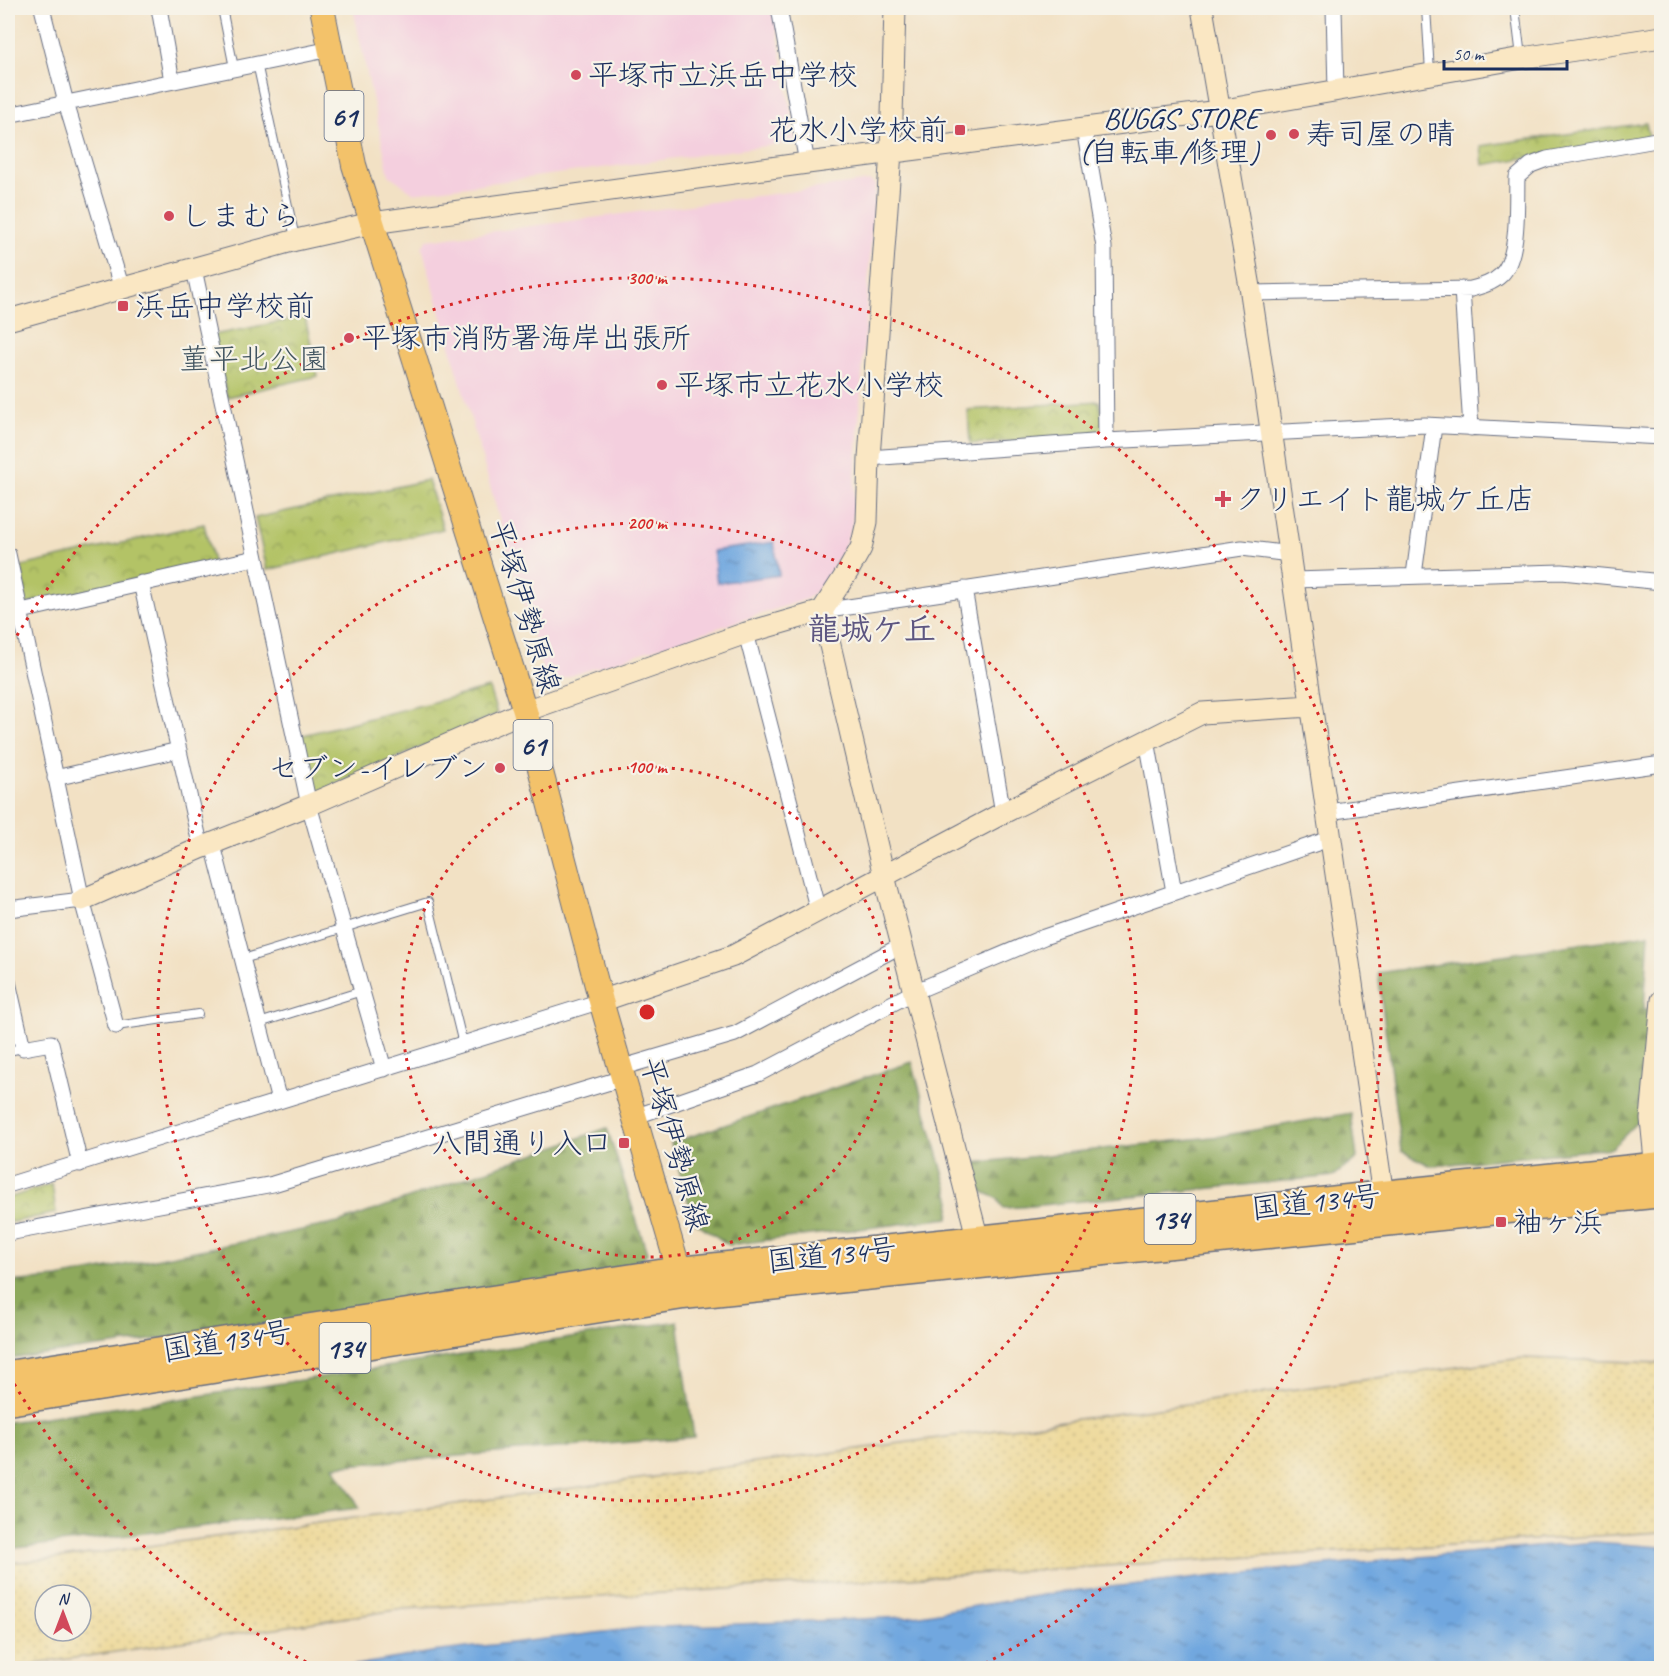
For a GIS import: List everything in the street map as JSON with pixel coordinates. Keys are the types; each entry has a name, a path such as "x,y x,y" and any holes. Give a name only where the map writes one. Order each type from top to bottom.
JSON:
{"highway":[{"name":"国道134号","path":"8,1401 681,1283 1659,1180"},
{"name":"国道134号","path":"8,1376 978,1240 1384,1208"}],"main road":[{"name":"平塚伊勢原線","path":"322,8 354,165 525,711 601,1001 681,1283"}],"street":[{"path":"42,8 66,103 122,289"},
{"path":"159,8 172,81"},
{"path":"779,8 807,163"},
{"path":"895,8 891,152 869,458 867,522 861,548 822,611 884,876 978,1240"},
{"path":"1202,8 1251,293 1384,1208"},
{"path":"1334,8 1336,91"},
{"path":"8,320 296,240 372,224 807,163 1219,111 1522,58 1662,37"},
{"path":"8,115 331,49"},
{"path":"1084,128 1104,247 1106,441"},
{"path":"1251,293 1471,289 1490,283 1502,274 1510,261 1514,240 1518,177 1531,165 1547,159 1662,139"},
{"path":"194,269 309,805 384,1069"},
{"path":"1462,289 1471,428"},
{"path":"869,458 1106,441 1434,426 1662,437"},
{"path":"1414,575 1434,426"},
{"path":"8,909 82,900 525,711 746,633 822,611 1242,549 1290,554"},
{"path":"8,554 13,612 55,778 82,900 116,1026"},
{"path":"13,612 255,558"},
{"path":"1294,580 1562,572 1662,582"},
{"path":"141,584 179,750 243,959 279,1101"},
{"path":"964,589 1003,813"},
{"path":"746,633 818,911"},
{"path":"8,1185 601,1001 733,956 1003,813 1202,713 1311,706"},
{"path":"1147,740 1174,892"},
{"path":"55,778 179,750"},
{"path":"1328,812 1662,764"},
{"path":"634,1117 758,1074 914,992 1044,937 1332,838"},
{"path":"8,1233 273,1184 621,1073 735,1034 902,945"},
{"path":"8,982 23,1048 51,1043 80,1164"},
{"path":"1659,1180 1651,1119 1662,1000"}],"lane":[{"path":"222,8 234,68"},
{"path":"1426,8 1430,75"},
{"path":"1515,8 1522,58"},
{"path":"257,63 296,240"},
{"path":"243,959 428,902 463,1044"},
{"path":"259,1023 362,992"},
{"path":"116,1026 198,1014"},
{"path":"8,1051 23,1048"}],"shaded area":[{"name":"平塚市立浜岳中学校","path":"353,8 773,8 796,142 414,193 389,175"},
{"name":"平塚市立花水小学校","path":"870,181 875,185 852,524 845,544 824,583 807,599 552,682 545,679 422,247 427,240"}],"green space":[{"path":"1646,123 1649,137 1483,165 1481,146"},
{"name":"菫平北公園","path":"305,317 318,376 227,397 213,335"},
{"path":"1099,401 1106,435 970,444 968,410"},
{"path":"428,480 443,529 267,570 255,518"},
{"path":"204,524 213,562 26,604 22,566"},
{"path":"489,688 497,714 312,795 299,736"},
{"path":"1649,934 1644,1009 1661,1008 1642,1118 1612,1148 1431,1166 1401,1151 1378,973"},
{"path":"912,1062 951,1201 949,1218 729,1245 694,1221 671,1143"},
{"path":"1351,1113 1357,1158 1334,1176 1003,1208 997,1198 976,1189 974,1163 1221,1136"},
{"path":"607,1128 647,1253 631,1271 533,1289 8,1359 8,1282 58,1278 338,1223"},
{"path":"52,1184 56,1213 8,1223 8,1198"},
{"path":"678,1321 694,1437 334,1466 360,1508 8,1549 8,1422 180,1399"}],"sand":[{"path":"1523,1358 1661,1363 1661,1532 403,1609 8,1668 8,1563 61,1558"}],"water":[{"path":"774,542 779,575 717,583 713,551"},
{"path":"1595,1542 1661,1547 1661,1668 340,1668 432,1652 639,1628 908,1617 1061,1592 1337,1564"}],"place":[{"name":"平塚市立浜岳中学校","path":"576,75"},
{"name":"花水小学校前","path":"960,130"},
{"name":"寿司屋の晴","path":"1294,134"},
{"name":"BUGGS STORE (自転車/修理)","path":"1271,135"},
{"name":"しまむら","path":"169,216"},
{"name":"浜岳中学校前","path":"123,306"},
{"name":"平塚市消防署海岸出張所","path":"349,338"},
{"name":"平塚市立花水小学校","path":"662,385"},
{"name":"クリエイト龍城ケ丘店","path":"1223,499"},
{"name":"セブン-イレブン","path":"500,768"},
{"name":"八間通り入口","path":"624,1143"},
{"name":"袖ヶ浜","path":"1501,1222"}],"district":[{"name":"龍城ケ丘","path":"872,629"}]}
